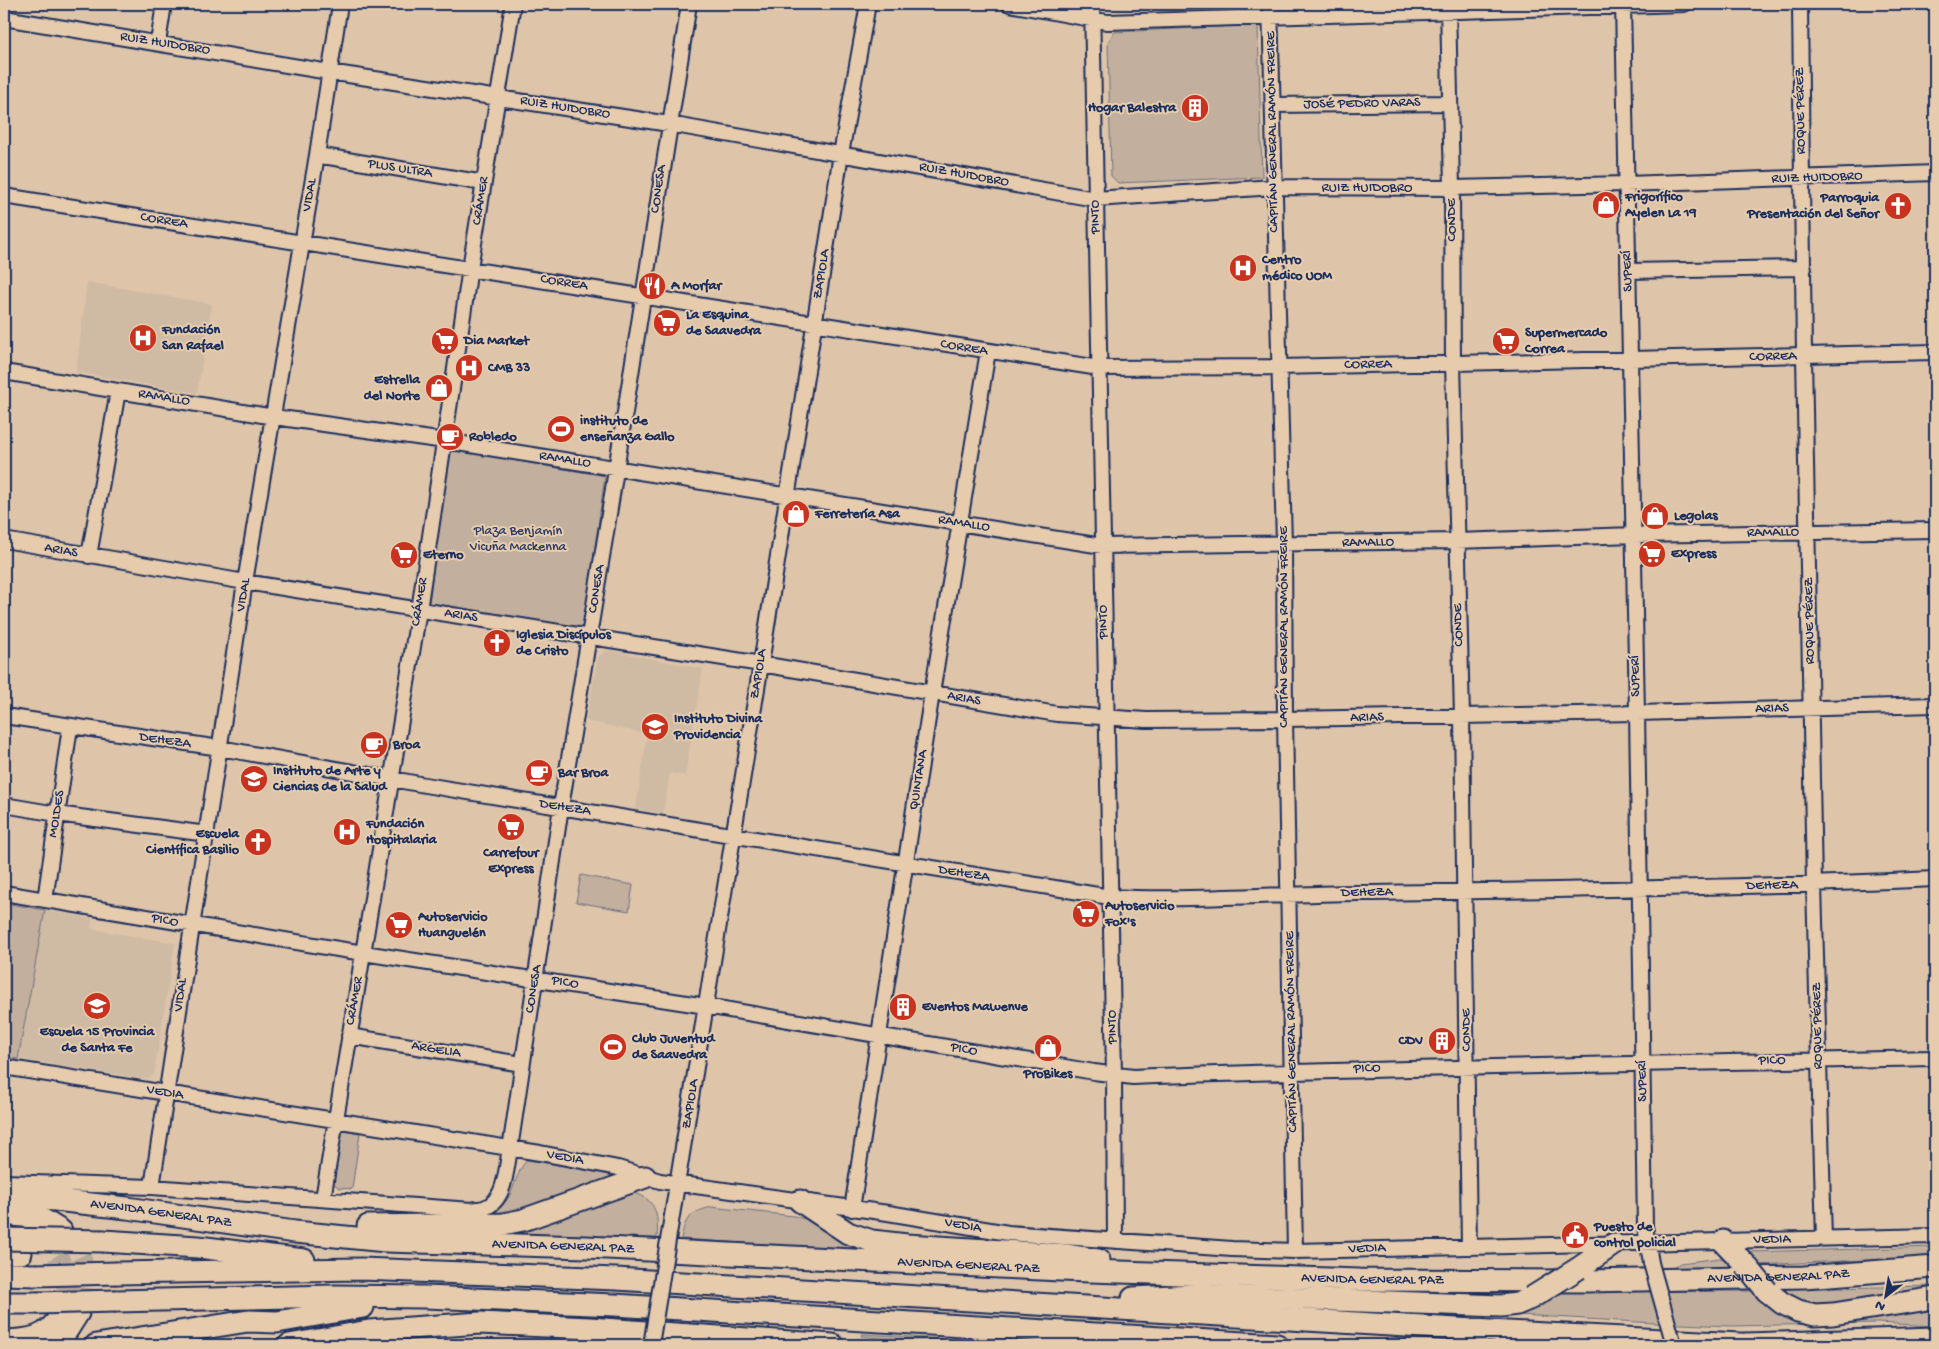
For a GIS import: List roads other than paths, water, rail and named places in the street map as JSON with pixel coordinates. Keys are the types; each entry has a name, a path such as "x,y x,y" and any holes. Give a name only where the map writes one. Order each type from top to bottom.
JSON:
{"highway":[{"path":"246,1224 396,1226 503,1224 547,1213 645,1177"},
{"name":"AVENIDA GENERAL PAZ","path":"4,1196 109,1206 295,1232 426,1243 586,1247 857,1262 1193,1275 1360,1280 1575,1281 1804,1277 1935,1267"},
{"path":"800,1201 848,1233 872,1241 1067,1255 1193,1275"},
{"path":"4,1214 40,1218 61,1231"},
{"path":"4,1226 28,1229 34,1233"},
{"path":"4,1239 177,1250 198,1247 277,1256 361,1269"},
{"path":"1723,1241 1766,1290 1782,1304 1798,1311 1815,1315 1832,1314 1935,1298"},
{"path":"1035,1303 1194,1294 1501,1306 1517,1304 1531,1298 1614,1244"},
{"path":"12,1253 105,1246"},
{"path":"4,1274 117,1274 361,1269 616,1279 1752,1345 1935,1338"},
{"path":"1804,1277 1839,1280 1935,1278"},
{"path":"4,1303 335,1296 425,1297 614,1305 1277,1345"},
{"path":"96,1345 248,1321 277,1322 425,1297"},
{"path":"4,1341 24,1341 35,1338 70,1314 64,1335 47,1345"},
{"path":"191,1345 252,1333 277,1322"},
{"path":"289,1345 370,1331 480,1323 589,1328 833,1345"},
{"path":"1124,1336 1170,1345"}],"street":[{"path":"158,43 164,4"},
{"name":"VIDAL","path":"152,1187 245,582 274,417 340,4"},
{"name":"CRÁMER","path":"323,1199 446,441 470,268 513,4"},
{"name":"CONESA","path":"494,1202 500,1192 510,1149 561,807 644,296 689,4"},
{"name":"ZAPIOLA","path":"651,1345 841,154 868,4"},
{"path":"1009,4 1107,22 1270,10 1684,4"},
{"name":"PINTO","path":"1092,4 1105,718 1114,1074 1115,1241"},
{"name":"ROQUE PÉREZ","path":"1800,4 1804,356 1814,885 1824,1238"},
{"name":"SUPERÍ","path":"1622,5 1634,535 1645,1226 1651,1263 1674,1345"},
{"name":"CONDE","path":"1448,8 1456,541 1462,716 1469,1246"},
{"name":"CAPITÁN GENERAL RAMÓN FREIRE","path":"1270,10 1284,544 1285,720 1296,1251"},
{"name":"RUIZ HUIDOBRO","path":"4,18 329,72 669,124 1095,198 1274,187 1452,188 1802,179 1935,173"},
{"name":"JOSÉ PEDRO VARAS","path":"1273,105 1450,103"},
{"name":"PLUS ULTRA","path":"317,155 484,183"},
{"name":"CORREA","path":"4,196 1099,368 1279,367 1935,352"},
{"path":"1628,271 1804,268"},
{"name":"QUINTANA","path":"852,1209 932,694 988,351"},
{"name":"RAMALLO","path":"4,372 274,417 446,441 1102,546 1456,541 1634,535 1935,530"},
{"path":"89,556 118,391"},
{"name":"ARIAS","path":"4,540 245,582 761,664 1057,714 1105,718 1285,720 1935,705"},
{"name":"DEHEZA","path":"4,716 220,748 425,785 1110,898 1139,899 1288,894 1814,885 1935,879"},
{"name":"MOLDES","path":"44,900 70,727"},
{"path":"4,805 207,834"},
{"name":"PICO","path":"4,893 1133,1077 1293,1071 1935,1058"},
{"name":"ARGELIA","path":"349,1036 522,1064"},
{"name":"VEDIA","path":"4,1067 510,1149 618,1168 645,1177 678,1183 1008,1233 1296,1251 1935,1236"},
{"name":"AVENIDA GENERAL PAZ","path":"4,1182 152,1187 472,1210 484,1208 494,1202"}],"tunnel":[{"path":"61,1231 70,1240 81,1259 84,1269 84,1290 78,1313"},
{"path":"34,1233 52,1249 63,1269 67,1291 61,1315"}],"place":[{"name":"Hogar Balestra","path":"1195,108"},
{"name":"Frigorífico Ayelen La 19","path":"1606,205"},
{"name":"Parroquia Presentación del Señor","path":"1898,206"},
{"name":"Centro médico UOM","path":"1243,268"},
{"name":"A Morfar","path":"652,286"},
{"name":"La Esquina de Saavedra","path":"667,323"},
{"name":"Fundación San Rafael","path":"143,338"},
{"name":"Dia Market","path":"445,341"},
{"name":"Supermercado Correa","path":"1506,341"},
{"name":"CMB 33","path":"469,368"},
{"name":"Estrella del Norte","path":"439,388"},
{"name":"instituto de enseñanza Gallo","path":"561,429"},
{"name":"Robledo","path":"450,437"},
{"name":"Ferretería Asa","path":"796,514"},
{"name":"Legolas","path":"1655,516"},
{"name":"Express","path":"1652,554"},
{"name":"Eterno","path":"404,555"},
{"name":"Iglesia Discípulos de Cristo","path":"497,643"},
{"name":"Instituto Divina Providencia","path":"655,727"},
{"name":"Broa","path":"374,745"},
{"name":"Bar Broa","path":"539,773"},
{"name":"Instituto de Arte y Ciencias de la Salud","path":"254,779"},
{"name":"Carrefour Express","path":"511,827"},
{"name":"Fundación Hospitalaria","path":"347,832"},
{"name":"Escuela Científica Basilio","path":"258,842"},
{"name":"Autoservicio Fox's","path":"1086,914"},
{"name":"Autoservicio Huanguelén","path":"399,925"},
{"name":"Escuela 15 Provincia de Santa Fe","path":"97,1006"},
{"name":"Eventos Mawenve","path":"903,1007"},
{"name":"CDV","path":"1442,1041"},
{"name":"Club Juventud de Saavedra","path":"613,1047"},
{"name":"ProBikes","path":"1048,1048"},
{"name":"Puesto de control policial","path":"1575,1235"}],"park label":[{"name":"Plaza Benjamín Vicuña Mackenna","path":"518,540"}]}
